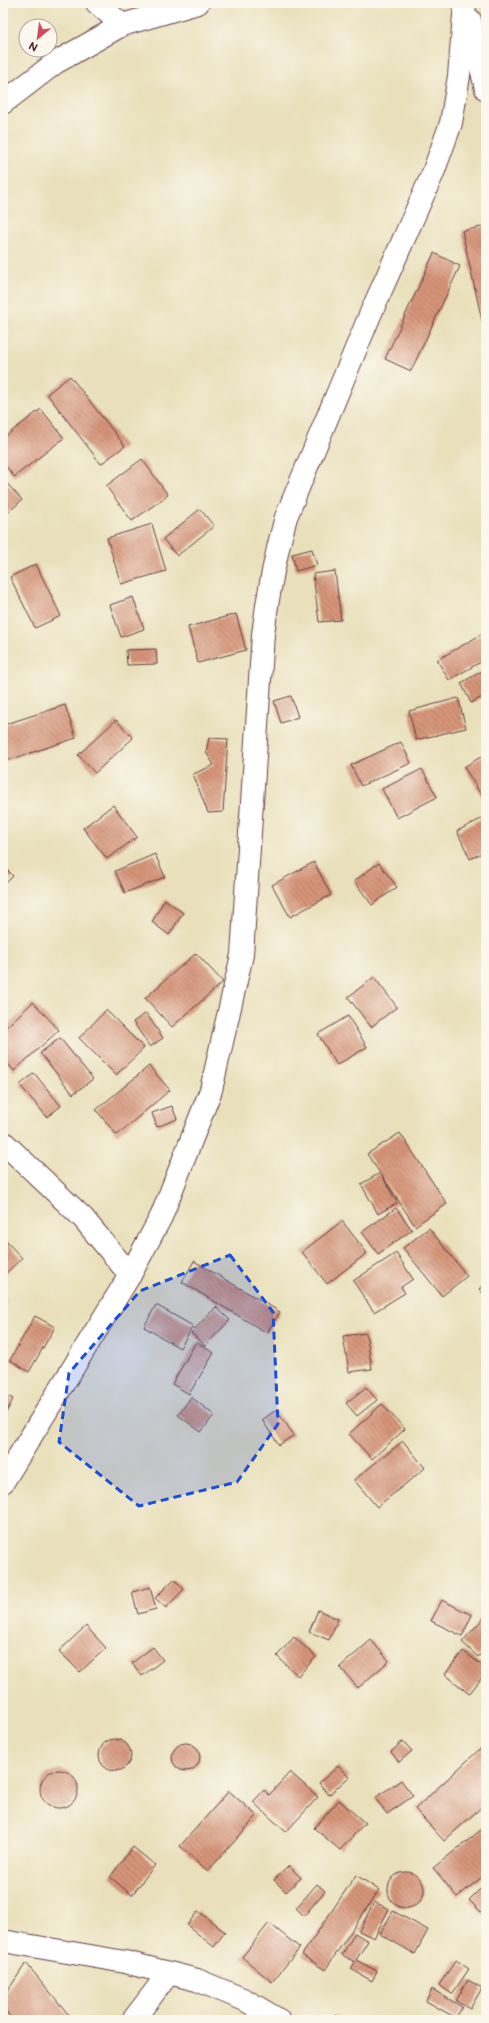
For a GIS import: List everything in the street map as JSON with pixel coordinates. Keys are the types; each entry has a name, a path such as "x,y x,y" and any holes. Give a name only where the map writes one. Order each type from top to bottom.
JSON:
{"street":[{"path":"97,3 122,24"},
{"path":"3,103 55,63 122,24 198,3"},
{"path":"466,3 486,89"},
{"path":"3,1482 130,1275 161,1218 211,1090 242,955 263,634 268,592 277,549 286,517 367,322 434,173 449,130 459,76 466,3"},
{"path":"3,1142 83,1218 130,1275"},
{"path":"3,1941 125,1962 197,1980 245,2000 279,2020"},
{"path":"133,2020 169,1973"}],"highlighted area":[{"path":"230,1255 273,1312 278,1424 237,1482 139,1506 59,1442 69,1373 140,1291"}],"building":[{"path":"486,226 486,333 485,334 462,231"},
{"path":"434,253 460,266 411,371 385,359"},
{"path":"70,376 125,446 101,464 47,394"},
{"path":"41,409 64,438 14,477 3,462 3,438"},
{"path":"142,459 168,495 132,521 106,486"},
{"path":"3,479 22,500 3,517"},
{"path":"200,509 214,526 177,556 163,539"},
{"path":"152,524 166,571 121,584 107,538"},
{"path":"312,549 317,565 296,571 292,554"},
{"path":"36,564 61,616 35,628 10,577"},
{"path":"335,571 341,620 319,622 313,574"},
{"path":"133,597 144,629 121,637 110,605"},
{"path":"236,614 246,650 198,663 188,627"},
{"path":"482,634 486,641 486,659 449,680 437,660"},
{"path":"156,649 157,664 127,665 126,650"},
{"path":"486,669 486,695 471,703 461,683"},
{"path":"291,696 298,717 281,723 274,701"},
{"path":"458,698 466,728 416,740 409,711"},
{"path":"65,705 76,738 3,762 3,725"},
{"path":"116,720 133,738 95,773 78,755"},
{"path":"209,738 228,739 223,812 208,813 193,774 214,765 206,752"},
{"path":"401,742 411,763 361,786 351,765"},
{"path":"486,754 486,803 464,767"},
{"path":"422,769 437,797 397,818 382,789"},
{"path":"113,805 137,837 107,859 83,828"},
{"path":"485,817 486,851 470,859 457,831"},
{"path":"155,854 165,877 125,893 115,871"},
{"path":"314,862 331,895 290,917 272,885"},
{"path":"379,863 397,887 372,905 354,881"},
{"path":"3,866 13,876 3,886"},
{"path":"165,899 183,913 169,935 152,922"},
{"path":"196,953 223,982 172,1027 145,998"},
{"path":"374,977 397,1007 371,1027 348,997"},
{"path":"33,1002 59,1030 14,1071 3,1058 3,1030"},
{"path":"106,1010 144,1048 116,1075 79,1038"},
{"path":"146,1013 163,1038 150,1047 133,1022"},
{"path":"348,1016 367,1047 337,1065 318,1034"},
{"path":"60,1038 93,1079 73,1094 40,1053"},
{"path":"149,1066 170,1090 117,1135 96,1110"},
{"path":"34,1073 61,1106 47,1117 20,1085"},
{"path":"172,1106 177,1119 157,1127 152,1113"},
{"path":"400,1133 447,1204 415,1226 381,1174 397,1203 378,1214 361,1184 380,1173 367,1154"},
{"path":"396,1208 412,1230 378,1254 362,1232"},
{"path":"342,1221 367,1253 327,1284 302,1252"},
{"path":"429,1228 467,1276 442,1296 403,1248"},
{"path":"3,1238 22,1258 3,1276"},
{"path":"396,1253 413,1279 401,1287 405,1293 374,1312 353,1281"},
{"path":"194,1261 280,1312 267,1333 182,1282"},
{"path":"486,1284 486,1297 479,1289"},
{"path":"3,1298 7,1301 3,1307"},
{"path":"156,1305 193,1326 180,1348 144,1327"},
{"path":"216,1307 230,1320 205,1346 191,1333"},
{"path":"35,1316 55,1327 29,1372 10,1360"},
{"path":"366,1333 372,1369 349,1372 343,1336"},
{"path":"196,1342 214,1353 189,1394 172,1384"},
{"path":"366,1387 377,1400 357,1416 346,1403"},
{"path":"3,1394 13,1399 3,1419"},
{"path":"191,1397 214,1415 201,1432 178,1415"},
{"path":"382,1404 405,1429 372,1459 349,1434"},
{"path":"276,1410 294,1435 279,1445 262,1420"},
{"path":"403,1441 425,1468 377,1507 354,1480"},
{"path":"174,1579 184,1589 166,1608 155,1598"},
{"path":"150,1587 156,1609 138,1614 132,1592"},
{"path":"442,1600 472,1615 462,1636 431,1621"},
{"path":"318,1610 338,1619 329,1640 309,1632"},
{"path":"486,1615 486,1648 478,1657 462,1642"},
{"path":"86,1626 106,1648 80,1672 59,1651"},
{"path":"294,1637 316,1657 298,1676 277,1656"},
{"path":"371,1640 389,1661 358,1688 340,1667"},
{"path":"153,1647 163,1660 142,1676 132,1663"},
{"path":"463,1651 486,1668 486,1673 469,1694 445,1674"},
{"path":"112,1739 118,1739 128,1746 131,1755 130,1761 124,1768 118,1771 112,1771 102,1764 99,1758 99,1752 106,1742"},
{"path":"403,1741 412,1751 399,1762 391,1752"},
{"path":"186,1743 196,1747 200,1757 196,1767 186,1771 176,1767 172,1757 176,1747"},
{"path":"482,1747 486,1751 486,1803 444,1841 415,1809"},
{"path":"338,1766 349,1777 329,1795 319,1783"},
{"path":"55,1770 63,1770 73,1775 77,1782 77,1796 73,1803 63,1808 55,1808 45,1803 43,1800 40,1793 40,1785 45,1775 48,1773"},
{"path":"290,1772 318,1797 286,1832 253,1802 264,1790 269,1795"},
{"path":"401,1780 413,1796 387,1814 375,1798"},
{"path":"229,1791 257,1816 208,1871 180,1846"},
{"path":"339,1800 365,1823 340,1850 314,1828"},
{"path":"486,1826 486,1874 457,1897 433,1868"},
{"path":"133,1847 155,1865 132,1895 110,1877"},
{"path":"289,1866 301,1878 286,1892 274,1880"},
{"path":"410,1872 419,1877 423,1883 423,1897 419,1903 410,1908 402,1908 393,1903 389,1897 388,1886 393,1877 399,1873"},
{"path":"356,1875 379,1890 325,1970 302,1955"},
{"path":"486,1883 486,1917 469,1900"},
{"path":"317,1884 325,1891 304,1916 296,1908"},
{"path":"374,1902 389,1909 374,1938 359,1931"},
{"path":"198,1911 225,1932 214,1947 187,1925"},
{"path":"393,1911 428,1930 415,1954 380,1934"},
{"path":"269,1923 300,1948 272,1982 242,1957"},
{"path":"355,1933 368,1941 356,1960 377,1971 372,1981 351,1969 355,1962 342,1955"},
{"path":"456,1960 469,1969 452,1994 439,1985"},
{"path":"26,1963 73,2020 13,2020 3,2008 3,1998"},
{"path":"468,1980 482,1988 470,2009 456,2001"},
{"path":"3,1983 8,1986 3,1994"},
{"path":"432,1989 462,2007 456,2018 426,2001"},
{"path":"335,2015 343,2020 333,2020"}]}
